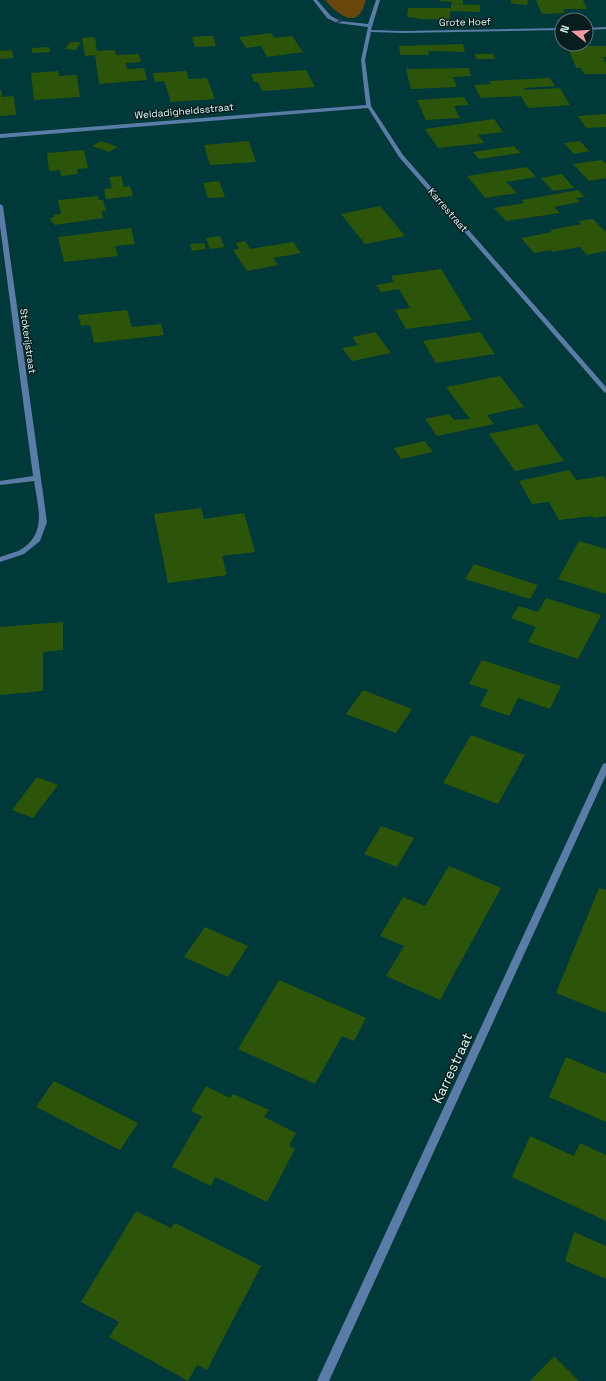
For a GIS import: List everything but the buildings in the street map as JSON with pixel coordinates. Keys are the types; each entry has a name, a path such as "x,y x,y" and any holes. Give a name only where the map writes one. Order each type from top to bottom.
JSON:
{"street":[{"name":"Grote Hoef","path":"316,0 329,17 339,22 369,28 403,32 554,29"},
{"name":"Karrestraat","path":"378,0 369,28 363,60 369,106 401,156 606,391"},
{"path":"594,29 606,28"},
{"name":"Weldadigheidsstraat","path":"0,136 369,106"},
{"name":"Stokerijstraat","path":"0,206 43,522 36,539 21,552 0,560"},
{"path":"0,483 38,478"},
{"name":"Karrestraat","path":"323,1381 606,766"}],"shaded area":[{"path":"325,0 366,0 362,11 357,16 352,18 337,12"}]}
